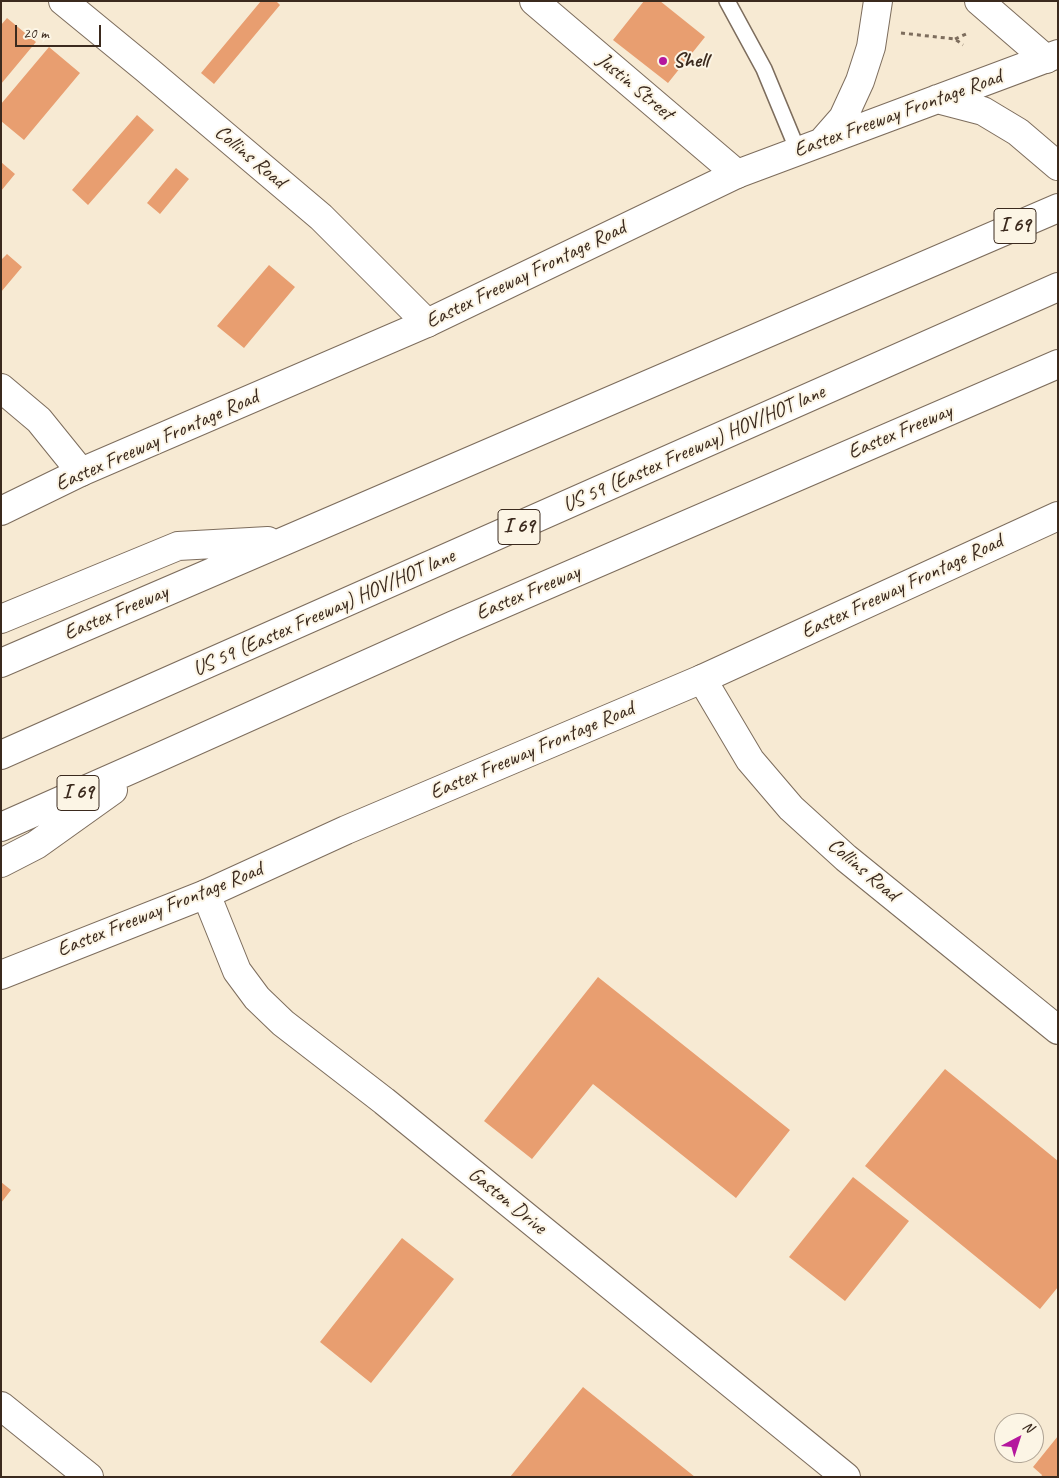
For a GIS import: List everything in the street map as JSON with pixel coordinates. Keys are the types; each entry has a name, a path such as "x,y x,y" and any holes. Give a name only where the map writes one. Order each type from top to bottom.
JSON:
{"main road":[{"name":"Collins Road","path":"63,1 146,68 321,217 427,323"},
{"name":"Justin Street","path":"534,1 737,174"},
{"path":"810,146 843,118 860,81 871,47 878,1"},
{"path":"979,1 1054,60"},
{"name":"Eastex Freeway Frontage Road","path":"1,511 81,472 427,323 737,174 937,99 1054,60"},
{"path":"937,99 983,111 1018,132 1058,166"},
{"name":"Eastex Freeway","path":"1,663 1058,208"},
{"name":"US 59 (Eastex Freeway) HOV/HOT lane","path":"1,755 1047,292"},
{"name":"Eastex Freeway","path":"1,827 463,621 1058,364"},
{"path":"1,388 39,420 81,472"},
{"name":"Eastex Freeway Frontage Road","path":"1,975 206,894 346,830 702,679 1058,516"},
{"path":"1,619 178,546 287,540"},
{"name":"Collins Road","path":"702,679 750,760 791,808 846,858 1058,1030"},
{"path":"1,863 36,845 155,759"},
{"name":"Gaston Drive","path":"206,894 237,970 257,998 283,1023 384,1101 846,1477"},
{"path":"1,1406 89,1477"}],"lane":[{"path":"727,1 764,69 810,146"}],"path":[{"path":"897,33 955,39 966,34"},
{"path":"955,39 963,45"}],"building":[{"path":"261,1 276,1 280,5 214,84 201,73"},
{"name":"Shell","path":"644,1 660,1 705,37 668,83 613,40"},
{"path":"7,18 36,42 1,84 1,25"},
{"path":"49,47 80,73 24,140 1,121 1,104"},
{"path":"137,115 154,130 88,205 72,190"},
{"path":"1,162 15,174 1,191"},
{"path":"176,168 189,179 160,214 147,203"},
{"path":"7,254 22,267 1,292 1,260"},
{"path":"269,265 295,287 244,348 217,326"},
{"path":"598,977 790,1130 736,1198 593,1084 532,1159 484,1121"},
{"path":"945,1069 1058,1161 1058,1287 1040,1309 865,1166"},
{"path":"853,1177 909,1221 845,1301 789,1257"},
{"path":"1,1182 11,1190 1,1203"},
{"path":"402,1238 454,1279 371,1383 320,1342"},
{"path":"583,1387 695,1477 510,1477"},
{"path":"1058,1436 1058,1477 1041,1477 1042,1475 1033,1467 1036,1463 1044,1463 1044,1453"}],"place":[{"name":"Shell","path":"663,61"}]}
